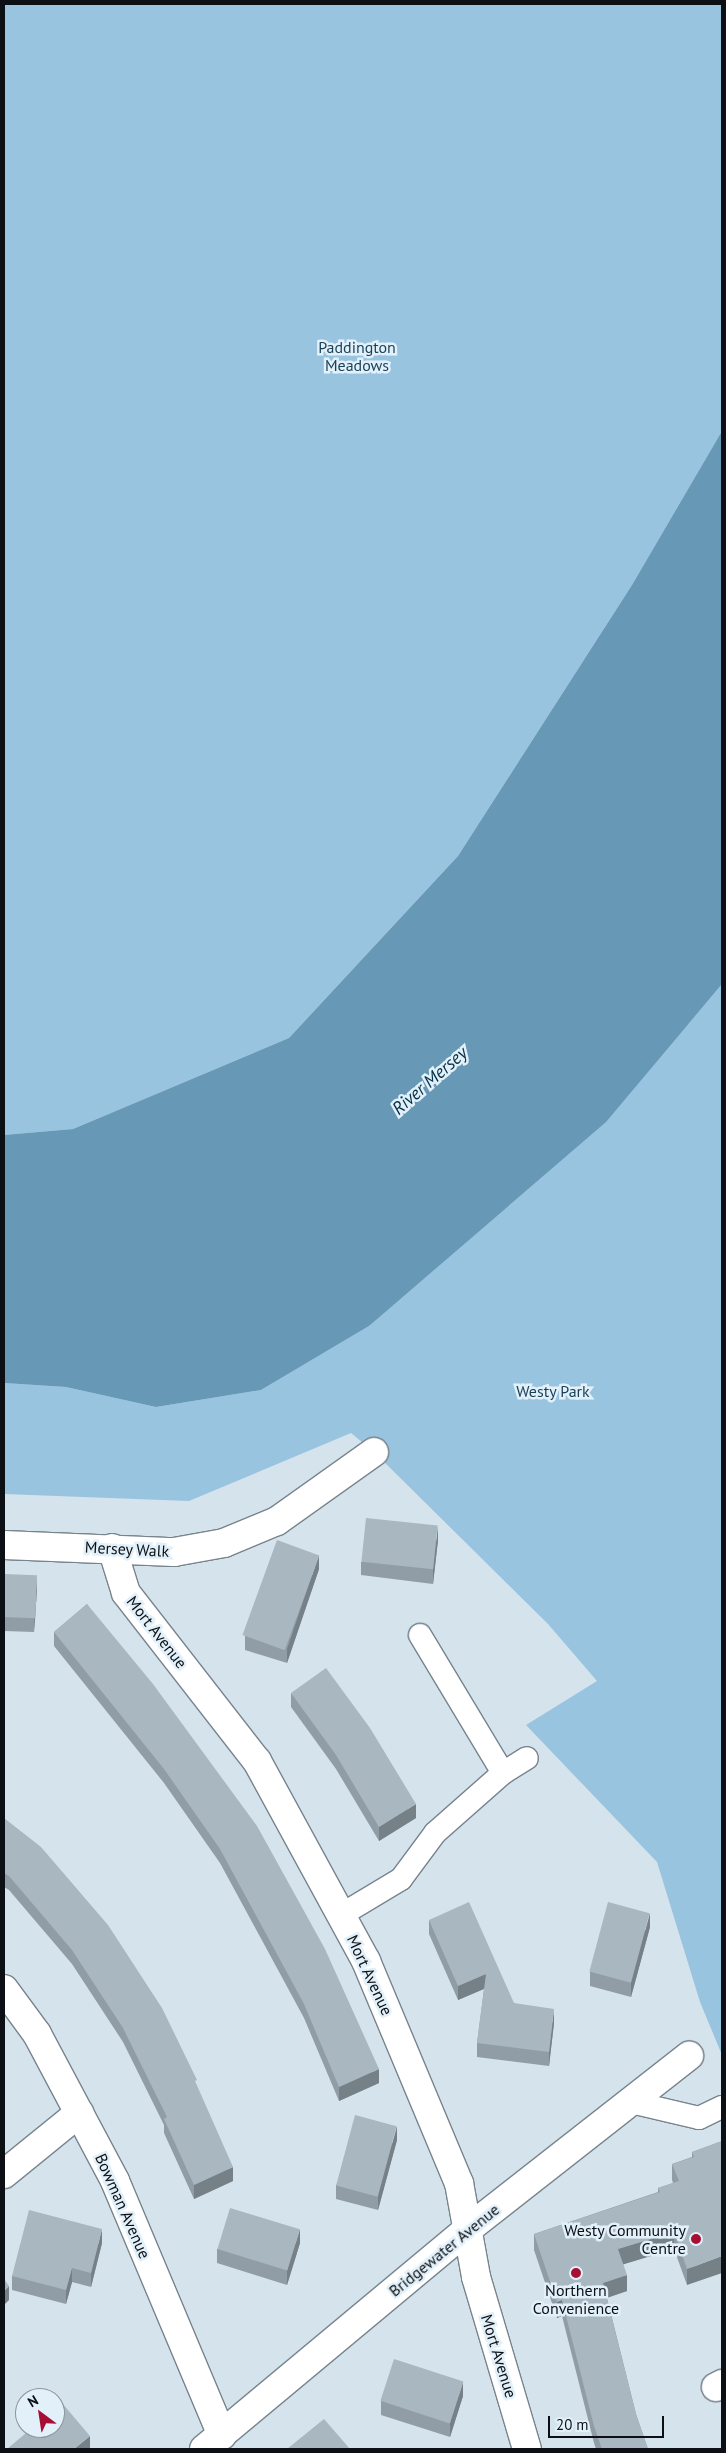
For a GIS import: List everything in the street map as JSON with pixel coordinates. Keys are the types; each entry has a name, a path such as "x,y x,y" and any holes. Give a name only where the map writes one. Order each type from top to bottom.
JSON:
{"street":[{"name":"Mersey Walk","path":"4,1545 174,1552 224,1543 277,1521 374,1452"},
{"name":"Mort Avenue","path":"112,1548 126,1593 257,1761 366,1961 459,2183 476,2277 527,2449"},
{"name":"Bowman Avenue","path":"4,1989 37,2034 114,2181 213,2442"},
{"name":"Bridgewater Avenue","path":"213,2442 468,2229 689,2056"},
{"path":"4,2174 79,2113"}],"lane":[{"path":"420,1635 503,1773"},
{"path":"341,1915 401,1879 435,1834 503,1773 527,1758"},
{"path":"631,2102 699,2118 722,2107"}],"green space":[{"name":"Paddington Meadows","path":"4,4 722,4 722,431 632,585 458,856 289,1038 73,1129 4,1135"},
{"name":"Westy Park","path":"722,984 722,2055 700,2002 657,1862 526,1725 597,1681 548,1624 374,1452 351,1433 189,1501 4,1494 4,1383 66,1387 156,1407 261,1390 369,1326 689,1023"}],"water":[{"name":"River Mersey","path":"722,431 722,984 606,1122 369,1326 261,1390 156,1407 66,1387 4,1383 4,1135 73,1129 289,1038 458,856 632,585"}],"building":[{"path":"366,1518 438,1526 433,1569 361,1562"},
{"path":"277,1540 319,1555 285,1650 242,1635"},
{"path":"4,1574 37,1575 35,1618 4,1617"},
{"path":"87,1604 153,1684 257,1826 325,1949 379,2069 339,2087 304,2004 220,1849 164,1769 54,1632"},
{"path":"326,1668 370,1728 416,1804 379,1827 336,1755 291,1693"},
{"path":"4,1818 41,1847 108,1925 162,2008 197,2080 195,2081 233,2167 194,2185 164,2119 167,2117 123,2028 72,1950 9,1876 4,1873"},
{"path":"469,1902 514,2003 554,2009 549,2052 477,2043 486,1974 458,1986 429,1920"},
{"path":"608,1902 650,1913 631,1983 589,1972"},
{"path":"355,2115 397,2126 378,2197 336,2186"},
{"path":"722,2141 722,2256 687,2269 674,2232 618,2249 627,2275 603,2283 636,2414 648,2449 602,2449 594,2426 562,2300 557,2302 534,2234 660,2192 658,2188 679,2181 672,2164 694,2157 692,2152"},
{"path":"230,2208 300,2229 287,2270 217,2249"},
{"path":"29,2210 102,2229 91,2273 72,2268 66,2290 12,2276"},
{"path":"4,2279 9,2286 4,2291"},
{"path":"394,2359 463,2382 450,2423 380,2401"},
{"path":"65,2407 90,2436 74,2449 7,2449 20,2438 65,2438"},
{"path":"324,2419 350,2449 287,2449"}],"place":[{"name":"Westy Community Centre","path":"696,2239"},
{"name":"Northern Convenience","path":"576,2273"}]}
